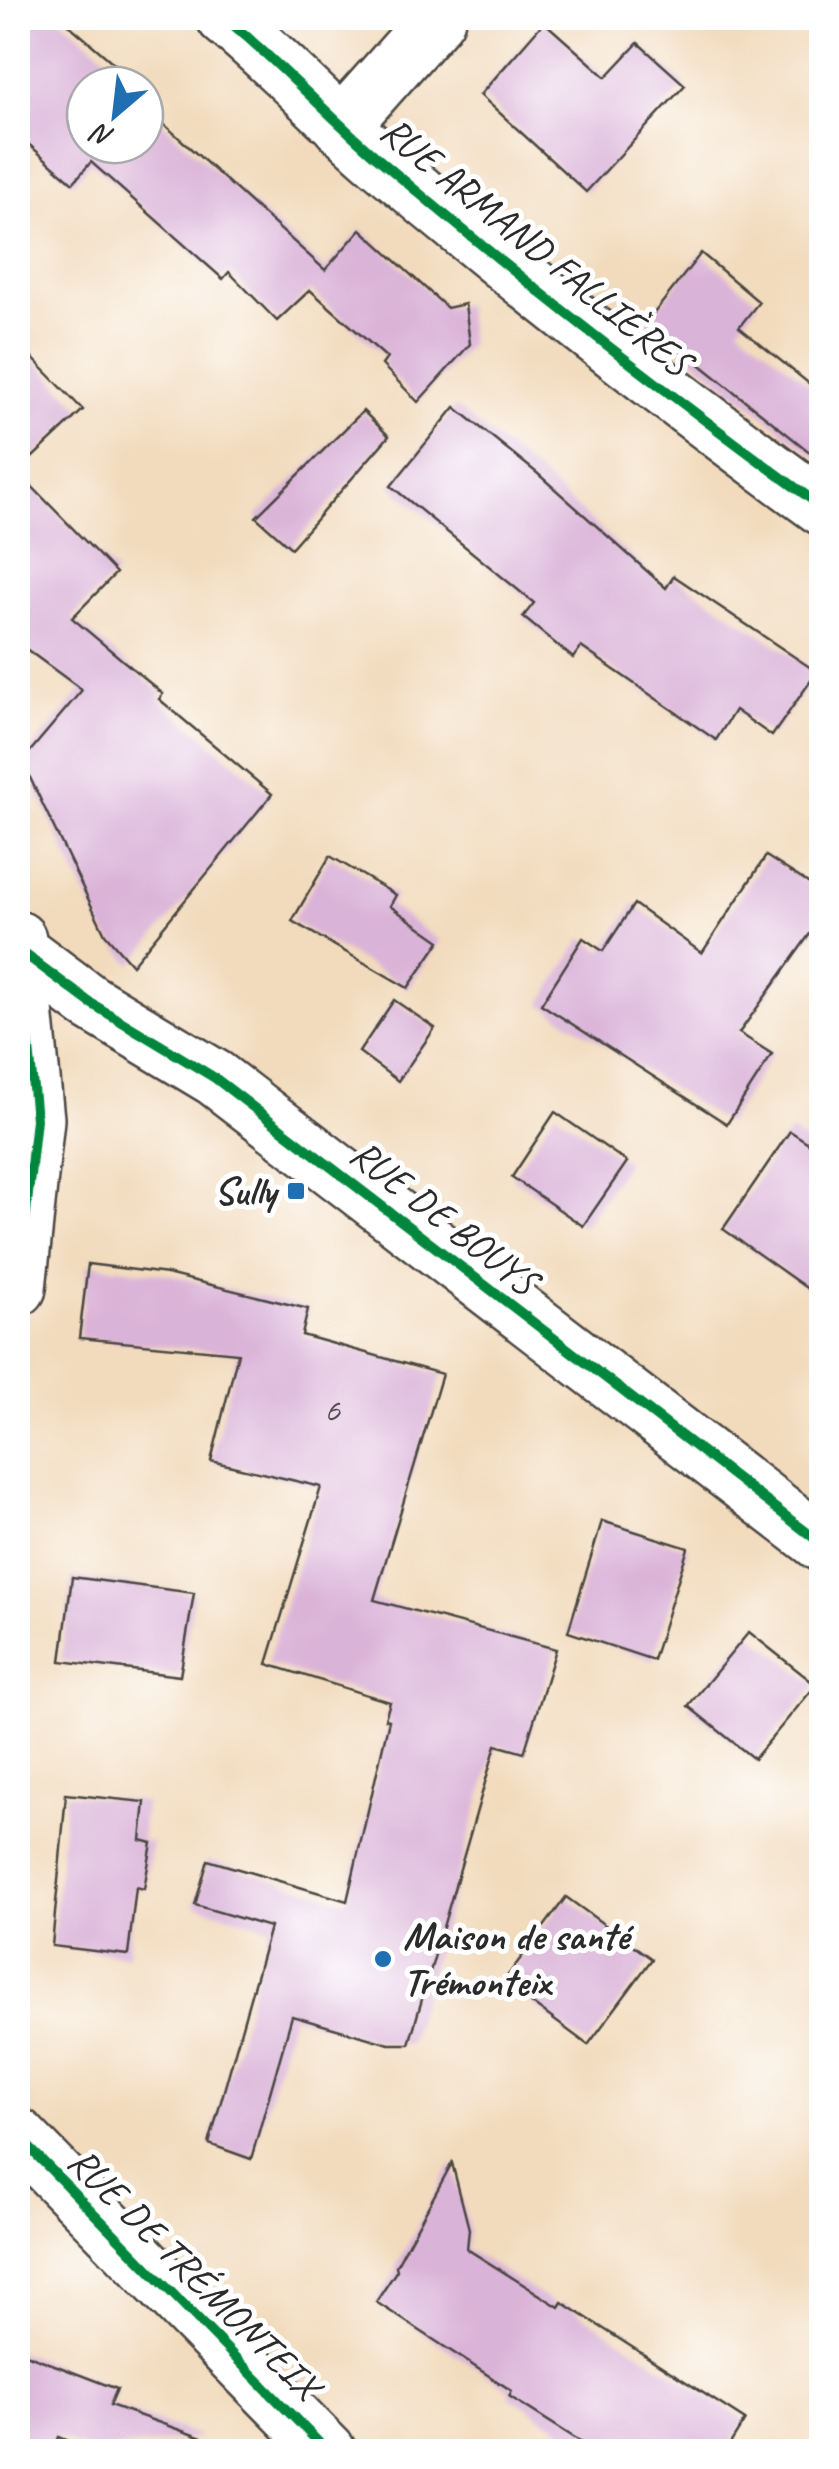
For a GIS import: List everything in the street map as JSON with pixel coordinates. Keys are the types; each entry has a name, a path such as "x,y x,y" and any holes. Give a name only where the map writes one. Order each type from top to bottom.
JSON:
{"street":[{"name":"RUE ARMAND FALLIÈRES","path":"225,18 340,126 436,207 822,507"},
{"name":"RUE ARMAND FALLIÈRES","path":"340,126 437,18"},
{"path":"18,947 36,1119 18,1288"},
{"name":"RUE DE BOUYS","path":"18,947 90,1002 215,1078 822,1544"},
{"name":"RUE DE TRÉMONTEIX","path":"18,2136 328,2452"}],"building":[{"path":"18,18 61,18 116,65 65,65 65,165 88,165 73,183 18,135"},
{"path":"544,22 606,77 638,43 685,85 586,192 480,95"},
{"path":"165,125 325,270 361,229 447,308 465,304 470,344 418,402 382,365 387,358 310,290 277,321 229,272 223,279 94,165 165,165"},
{"path":"701,253 759,302 739,327 822,394 822,462 647,322"},
{"path":"18,343 83,410 18,471"},
{"path":"455,407 537,473 666,588 674,576 817,672 772,736 735,710 716,740 581,647 573,658 523,617 534,603 391,486"},
{"path":"363,411 389,436 291,548 256,517"},
{"path":"18,472 116,573 72,618 163,694 159,699 272,794 132,965 105,934 22,761 82,690 18,643"},
{"path":"330,856 396,895 390,906 440,941 408,988 292,921"},
{"path":"766,856 822,892 822,917 739,1033 772,1054 727,1124 541,1004 583,938 603,951 634,904 702,953"},
{"path":"394,1000 435,1028 398,1081 359,1052"},
{"path":"555,1112 627,1162 583,1226 512,1177"},
{"path":"790,1131 822,1152 822,1299 723,1229"},
{"path":"88,1264 167,1274 308,1309 302,1335 442,1374 374,1600 556,1649 524,1753 496,1745 409,2044 389,2044 292,2016 251,2159 209,2144 270,1927 195,1905 208,1860 347,1901 390,1702 267,1664 321,1487 211,1461 238,1353 79,1338"},
{"path":"602,1521 688,1548 653,1660 568,1632"},
{"path":"72,1577 194,1593 180,1676 61,1661"},
{"path":"749,1632 816,1685 754,1759 688,1706"},
{"path":"66,1794 145,1802 141,1840 152,1843 144,1889 136,1887 128,1955 52,1946"},
{"path":"566,1897 652,1959 588,2045 503,1982"},
{"path":"452,2163 469,2229 467,2249 559,2307 562,2302 745,2420 725,2452 597,2452 509,2396 512,2391 376,2302 397,2270"},
{"path":"18,2351 117,2389 110,2405 202,2438 93,2451 59,2437 53,2452 41,2452 18,2442"}],"cycle path":[{"path":"225,18 361,143 489,251 822,507"},
{"path":"18,1288 36,1119 19,945"},
{"path":"18,949 89,1002 215,1078 822,1544"},
{"path":"18,2136 328,2452"}],"place":[{"name":"Sully","path":"296,1191"},
{"name":"Maison de santé Trémonteix","path":"383,1959"}]}
